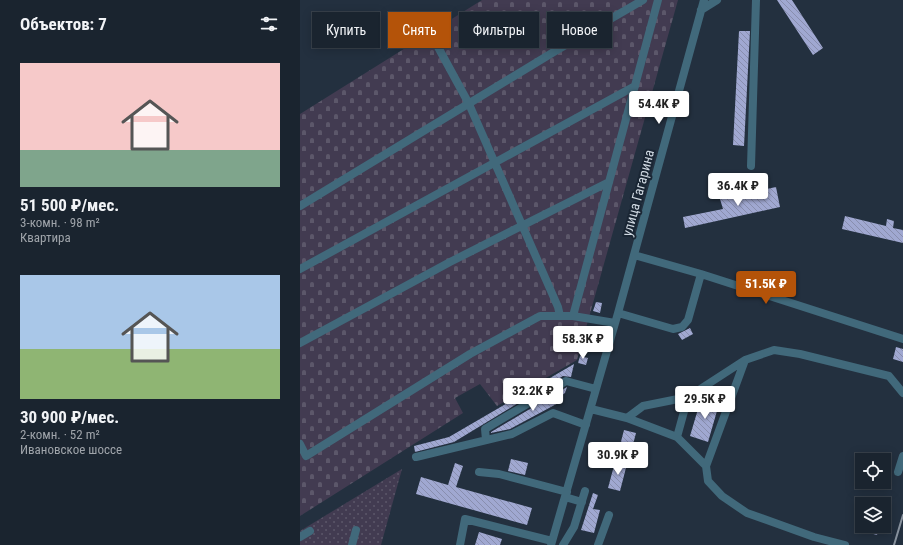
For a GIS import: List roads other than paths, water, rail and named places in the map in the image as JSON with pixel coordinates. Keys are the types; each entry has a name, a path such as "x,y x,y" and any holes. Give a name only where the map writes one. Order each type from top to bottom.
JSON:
{"street":[{"path":"300,206 557,50 644,0"},
{"path":"573,316 658,0"},
{"name":"улица Гагарина","path":"551,543 591,409 704,0"},
{"path":"701,10 717,0"},
{"path":"751,166 756,0"},
{"path":"438,48 469,104 558,307 560,316"},
{"path":"300,269 635,86"},
{"path":"300,342 450,262 609,182"},
{"path":"634,255 701,274 903,339"},
{"path":"618,313 673,329 682,327 688,320 701,274"},
{"path":"300,444 306,456 470,354 540,316 573,316 615,323"},
{"path":"627,418 643,406 688,397 745,360 774,350 800,354 889,376 903,393"},
{"path":"745,360 706,466 708,481 722,496 747,513 814,537 845,545"},
{"path":"486,440 485,429 566,381 596,388"},
{"path":"677,438 688,397"},
{"path":"591,409 627,418 677,438 706,466"},
{"path":"416,457 512,434 554,413 586,425"},
{"path":"898,472 903,456"},
{"path":"479,472 499,474 566,495 582,502"},
{"path":"563,545 574,527 585,491"},
{"path":"598,545 609,515"},
{"path":"460,545 465,519 551,543"},
{"path":"352,545 356,530"},
{"path":"300,537 310,531"}],"railway":[{"path":"894,545 903,515"}]}
